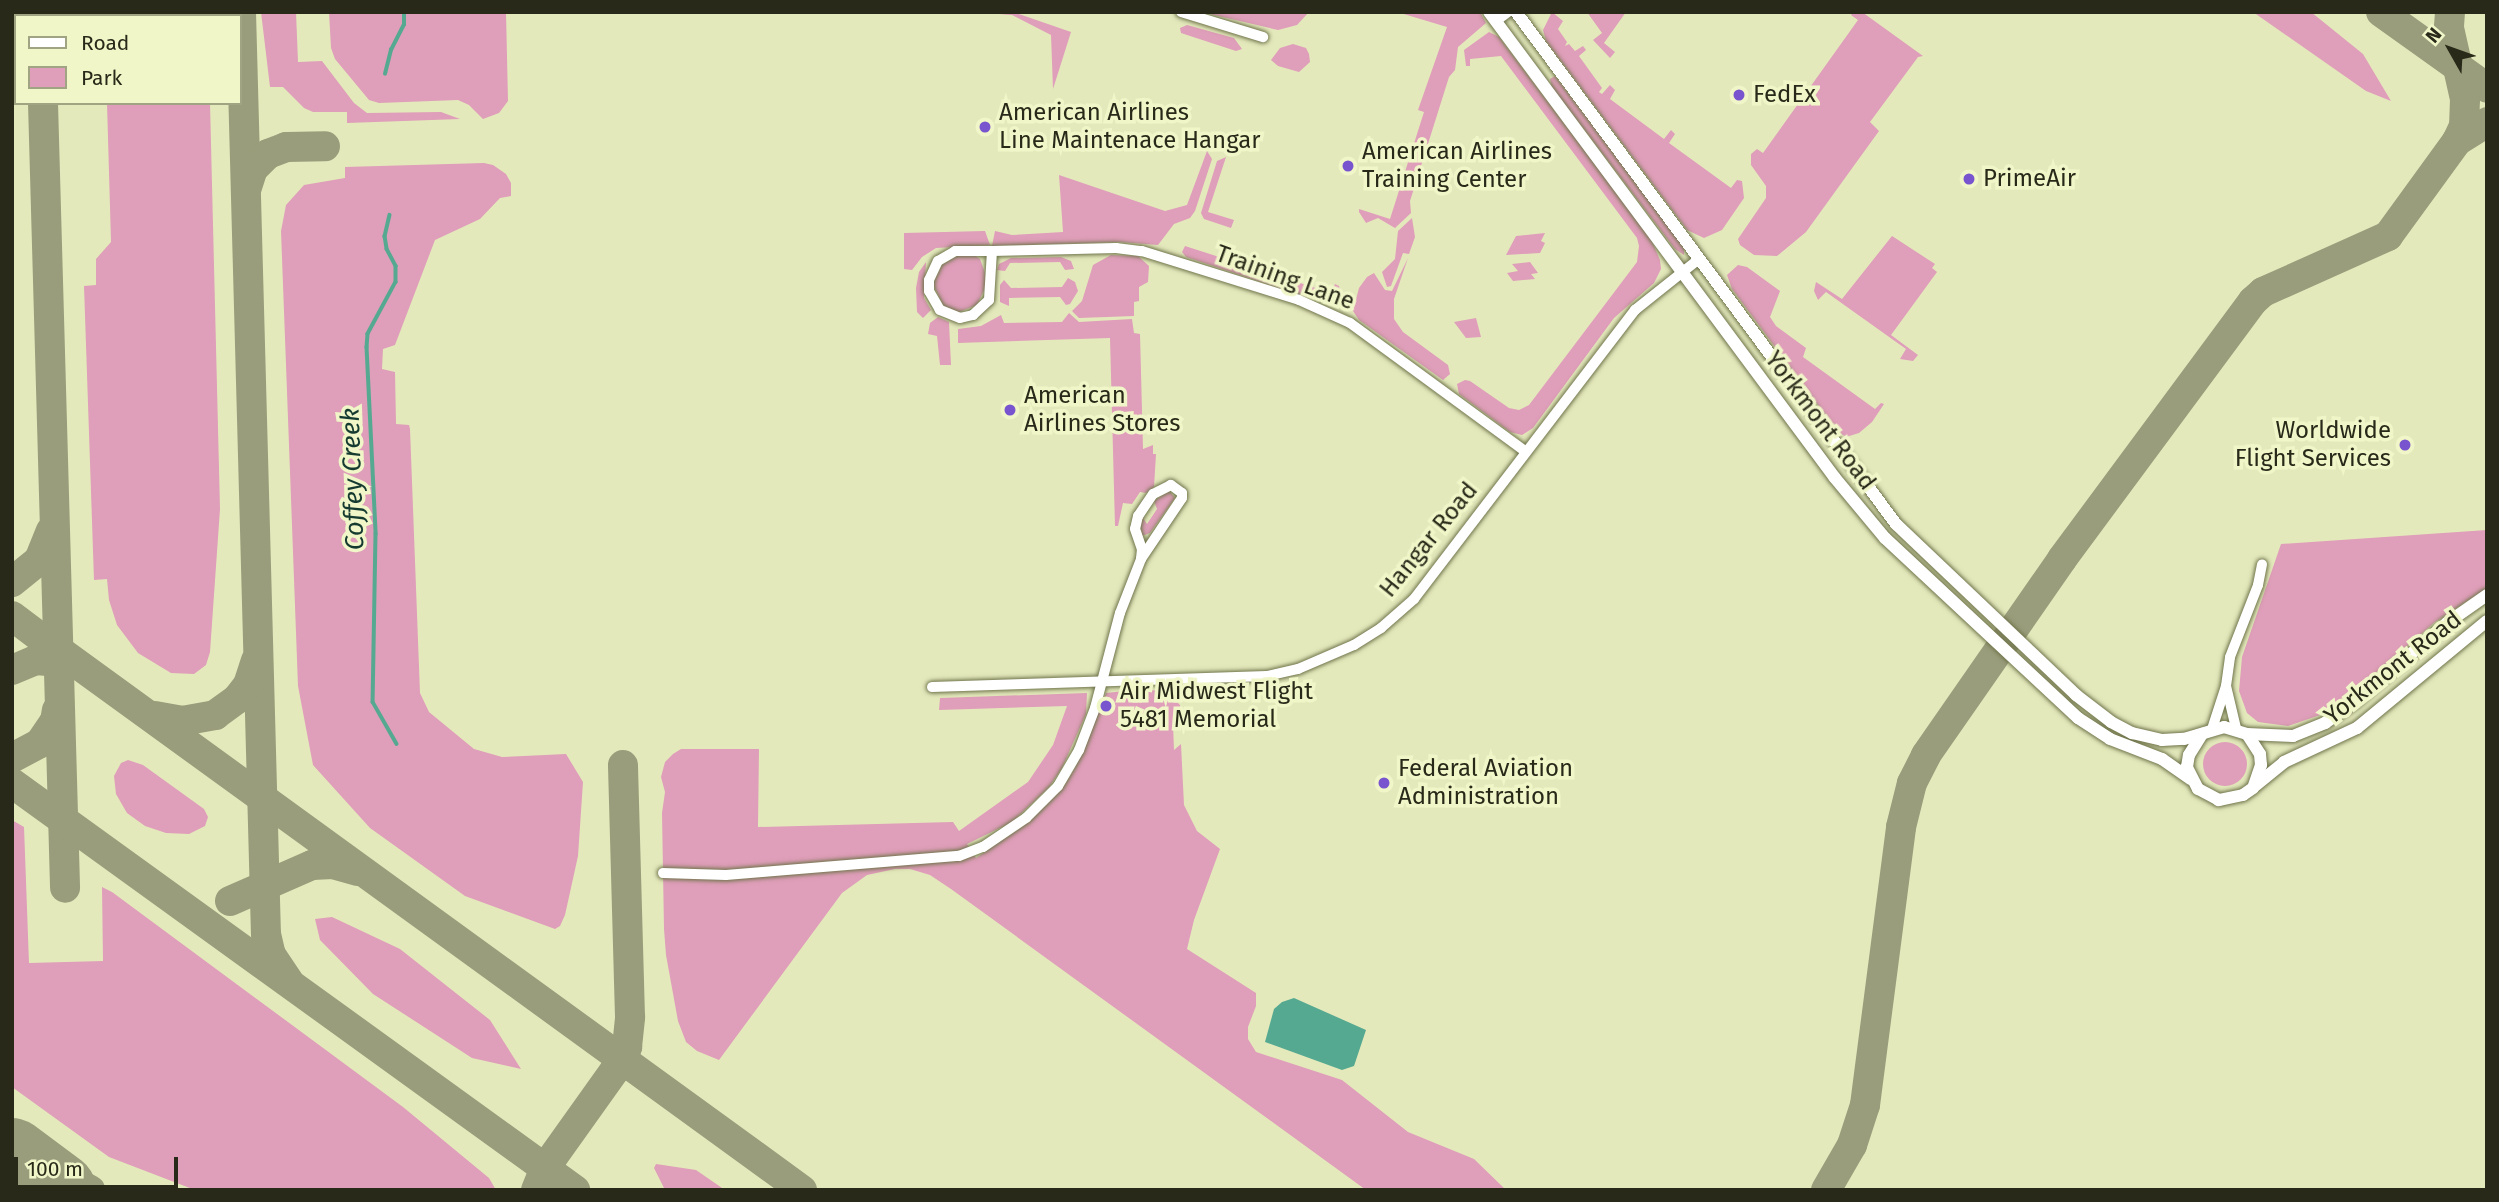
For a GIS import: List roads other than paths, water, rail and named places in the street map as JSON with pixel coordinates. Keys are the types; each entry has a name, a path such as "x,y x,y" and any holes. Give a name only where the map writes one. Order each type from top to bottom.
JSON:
{"street":[{"path":"1181,12 1263,37"},
{"path":"1493,17 1508,12"},
{"name":"Yorkmont Road","path":"1516,12 1896,524 1938,567 2076,695 2110,722 2132,733 2162,740 2207,732 2241,731 2283,737 2302,734 2325,723 2356,701 2447,622 2487,595"},
{"name":"Yorkmont Road","path":"1493,17 1835,478 1885,538 2078,718 2110,739 2162,759 2191,779 2197,789 2219,800 2232,800 2253,788 2284,762 2332,743 2357,728 2487,621"},
{"name":"Training Lane","path":"992,251 991,290 983,309 960,318 940,310 929,291 929,280 938,261 955,251 1116,248 1142,251 1299,300 1350,323 1525,451"},
{"name":"Hangar Road","path":"932,687 1267,676 1308,666 1354,645 1381,628 1414,599 1635,310 1699,259"},
{"path":"663,873 726,875 868,864 959,856 983,847 1026,818 1058,786 1079,750 1102,682 1121,612 1141,559 1182,498 1182,493 1171,485 1153,494 1138,516 1135,529 1142,549 1141,559"},
{"path":"2191,779 2189,755 2207,732 2226,686 2230,657 2252,603 2262,564"},
{"path":"2226,686 2241,731 2260,754 2259,777 2253,788"}],"water":[{"path":"1294,998 1366,1030 1354,1066 1342,1070 1265,1042 1274,1009 1282,1002"}],"waterway":[{"name":"Coffey Creek","path":"385,74 391,50 404,25 404,12"},
{"name":"Coffey Creek","path":"390,215 385,236 387,249 396,266 396,282 368,334 367,347 376,534 373,702 397,744"}],"place":[{"name":"FedEx","path":"1739,95"},
{"name":"American Airlines Line Maintenace Hangar","path":"985,127"},
{"name":"American Airlines Training Center","path":"1348,166"},
{"name":"PrimeAir","path":"1969,179"},
{"name":"American Airlines Stores","path":"1010,410"},
{"name":"Worldwide Flight Services","path":"2405,445"},
{"name":"Air Midwest Flight 5481 Memorial","path":"1106,706"},
{"name":"Federal Aviation Administration","path":"1384,783"}]}
